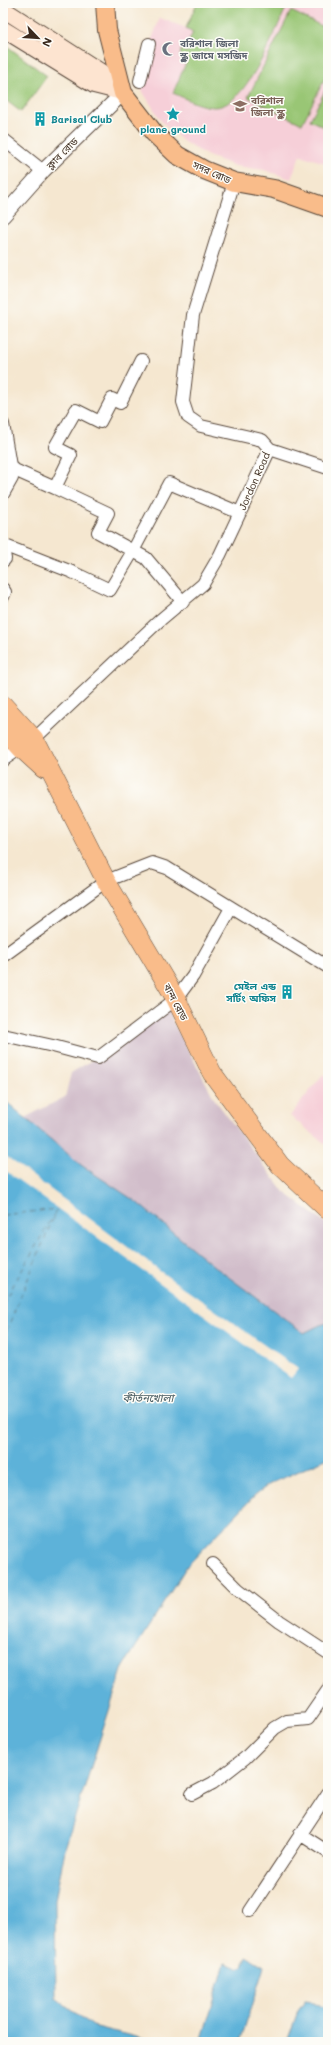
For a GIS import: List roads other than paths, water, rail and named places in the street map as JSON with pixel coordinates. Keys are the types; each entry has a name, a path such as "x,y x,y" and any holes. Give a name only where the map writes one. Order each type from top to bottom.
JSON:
{"highway":[{"name":"বান্দ রোড","path":"3,705 27,743 51,775 106,881 176,999 216,1078 280,1165 328,1210"},
{"name":"বান্দ রোড","path":"3,728 27,743"}],"main road":[{"path":"105,3 107,30 135,84"},
{"path":"3,9 101,72 135,84"},
{"path":"3,29 94,85 135,84"},
{"name":"সদর রোড","path":"135,84 154,133 177,155 204,170 234,182 274,189 328,208"}],"street":[{"path":"135,84 149,44"},
{"name":"ক্লাব রোড","path":"3,216 44,172 135,84"},
{"path":"3,139 33,165 44,172"},
{"name":"Jordon Road","path":"3,760 27,743 159,621 203,584 220,555 270,449 262,440 200,426 188,417 183,402 192,314 234,182"},
{"path":"55,488 72,456 55,447 76,410 100,422 112,399 120,403 141,361"},
{"path":"3,424 12,478 3,494"},
{"path":"270,449 328,468"},
{"path":"10,468 108,513 98,532 146,558 182,602"},
{"path":"3,561 5,559 3,546 72,572 110,590 133,551 169,483 240,513"},
{"path":"3,589 5,592 3,597"},
{"path":"3,956 106,881 152,863 167,868 328,967"},
{"path":"3,1035 98,1058 176,999 193,976 230,908"},
{"path":"213,1564 238,1589 279,1622 328,1654"},
{"path":"192,1794 213,1783 245,1758 275,1728 287,1721 308,1719 326,1698"},
{"path":"250,1911 328,1793"},
{"path":"300,1834 328,1852"}],"water":[{"name":"কীর্তনখোলা","path":"3,1099 81,1165 135,1201 215,1267 304,1333 320,1325 328,1323 328,1458 270,1484 256,1494 187,1566 123,1667 66,1845 55,1900 56,1998 93,2026 155,2042 3,2042"},
{"path":"247,1956 264,1966 240,2042 201,2042 225,1963 239,1968 243,1966"},
{"path":"305,2001 314,2002 328,2010 328,2042 287,2042 298,2011"}],"place":[{"name":"বরিশাল জিলা স্কুল জামে মসজিদ","path":"169,49"},
{"name":"বরিশাল জিলা স্কুল","path":"240,106"},
{"name":"plane ground","path":"173,114"},
{"name":"Barisal Club","path":"40,119"},
{"name":"মেইল এন্ড সর্টিং অফিস","path":"287,992"}]}
